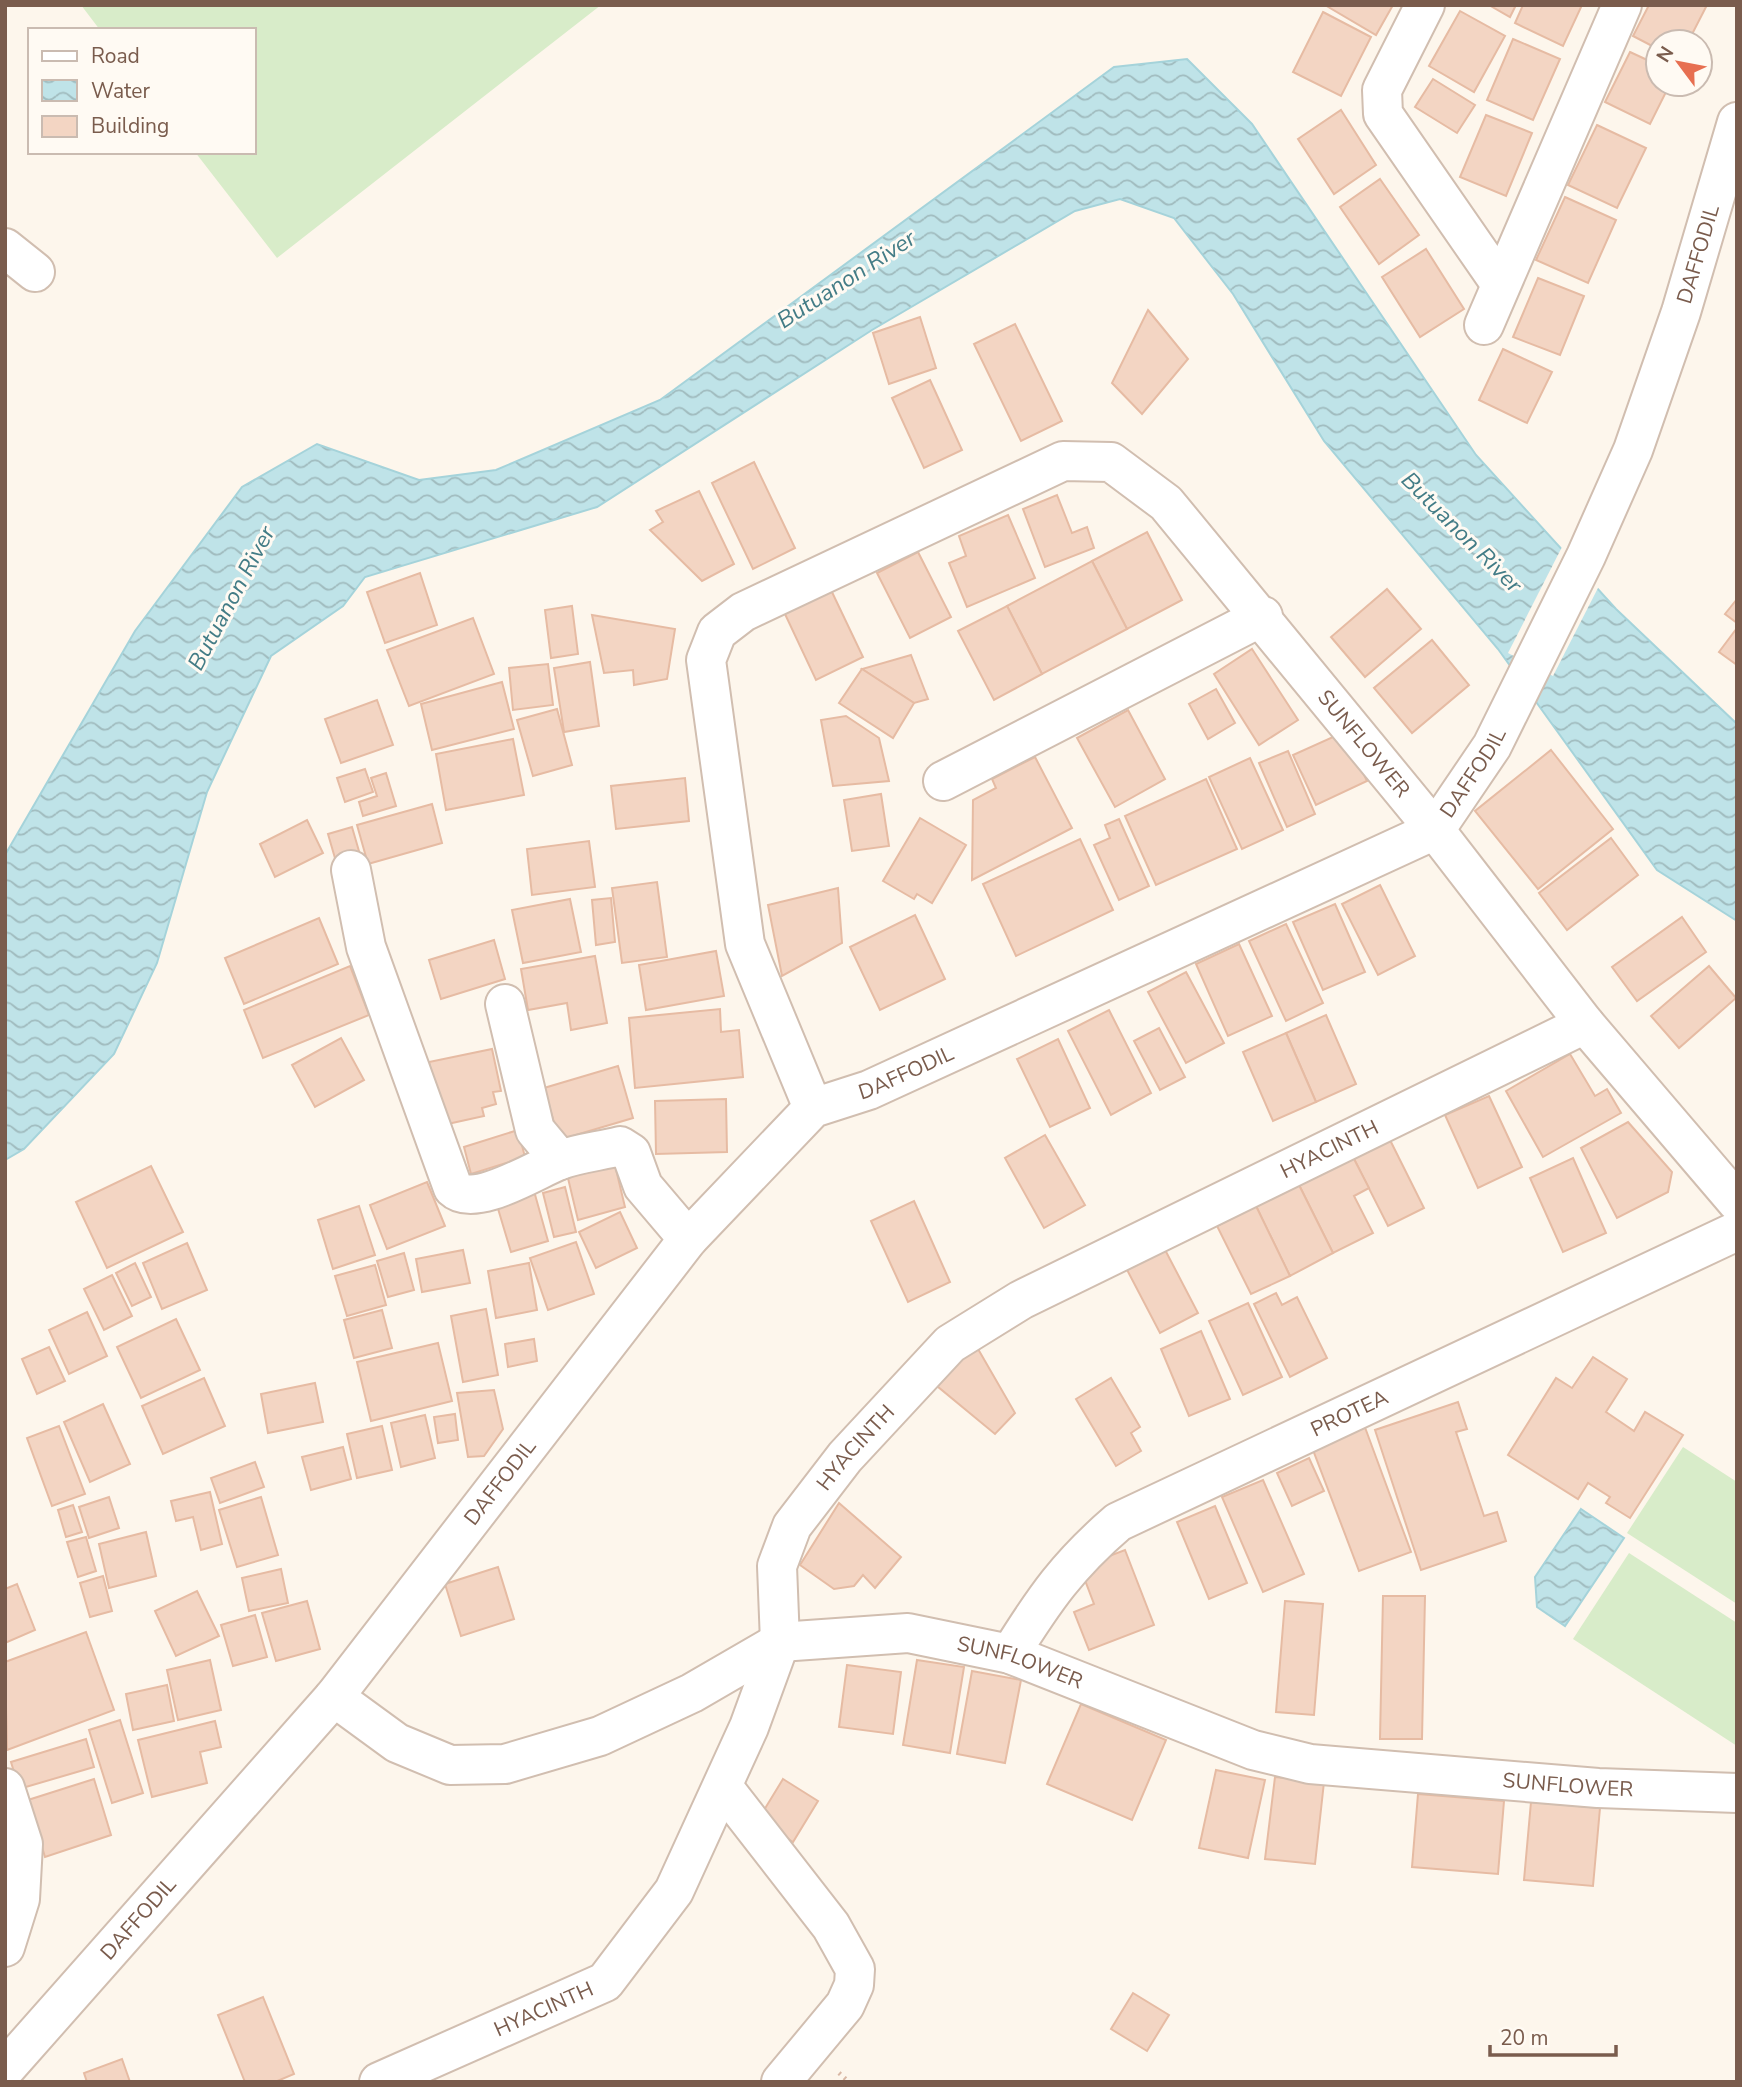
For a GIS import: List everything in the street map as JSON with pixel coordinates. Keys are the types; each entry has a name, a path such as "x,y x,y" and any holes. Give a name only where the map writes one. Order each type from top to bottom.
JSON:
{"street":[{"path":"1425,5 1382,90 1383,114 1500,283"},
{"path":"1484,325 1622,5"},
{"name":"DAFFODIL","path":"5,2069 334,1697 688,1240 813,1108 869,1090 1436,830 1492,746 1530,664 1586,556 1633,450 1681,312 1737,122"},
{"path":"5,248 35,272"},
{"name":"SUNFLOWER","path":"813,1108 745,944 706,660 717,632 743,611 1063,461 1111,462 1166,503 1263,617 1436,830 1585,1024 1737,1202"},
{"path":"943,781 1263,617"},
{"path":"351,870 366,947 453,1188 466,1195 478,1194 536,1173 560,1160 620,1146 631,1153 643,1186 688,1240"},
{"path":"505,1004 535,1130 560,1160"},
{"name":"HYACINTH","path":"379,2082 605,1982 674,1891 723,1787 766,1686 780,1642 777,1566 792,1526 845,1457 950,1344 1021,1300 1585,1024"},
{"name":"PROTEA","path":"1010,1654 1044,1600 1077,1557 1118,1521 1737,1231"},
{"name":"SUNFLOWER","path":"334,1697 397,1743 450,1765 505,1764 600,1736 692,1693 780,1642 908,1633 1010,1654 1253,1750 1310,1764 1598,1787 1737,1793"},
{"path":"723,1787 831,1926 855,1969 854,1985 845,2005 781,2082"},
{"path":"5,1788 23,1844 20,1899 5,1947"}],"green space":[{"path":"81,5 601,5 277,258 197,154 256,154 256,28 98,28"},
{"path":"1683,1447 1737,1482 1737,1604 1627,1533"},
{"path":"1629,1553 1737,1623 1737,1746 1573,1639"}],"water":[{"name":"Butuanon River","path":"1187,59 1252,124 1476,455 1616,609 1737,724 1737,921 1657,870 1498,649 1324,441 1233,294 1174,218 1120,199 1075,211 872,330 597,507 365,577 343,606 271,656 207,792 157,963 114,1054 24,1149 5,1160 5,855 135,631 242,487 317,444 419,480 496,470 660,400 1114,67"},
{"path":"1581,1509 1624,1538 1565,1626 1537,1607 1535,1577"}],"pier":[{"path":"1563,545 1599,586 1553,676 1508,653"}],"building":[{"path":"1325,5 1393,5 1376,35"},
{"path":"1489,5 1516,5 1510,17"},
{"path":"1523,5 1582,5 1563,46 1515,23"},
{"path":"1649,5 1707,5 1695,28 1644,28 1644,42 1633,36"},
{"path":"1460,11 1505,36 1474,92 1429,66"},
{"path":"1323,12 1371,37 1341,96 1293,72"},
{"path":"1513,39 1560,59 1533,120 1487,100"},
{"path":"1630,52 1644,58 1644,98 1663,98 1650,124 1605,102"},
{"path":"1433,79 1475,105 1457,133 1415,107"},
{"path":"1341,110 1376,165 1334,194 1298,139"},
{"path":"1486,115 1532,133 1506,196 1460,177"},
{"path":"1597,125 1646,148 1617,208 1568,185"},
{"path":"1380,179 1419,235 1379,264 1340,207"},
{"path":"1565,197 1616,220 1588,283 1536,260"},
{"path":"1426,249 1464,309 1420,337 1382,277"},
{"path":"1538,278 1584,296 1560,355 1513,337"},
{"path":"1148,310 1188,359 1142,414 1112,383"},
{"path":"920,317 936,368 889,384 873,333"},
{"path":"1015,324 1062,421 1021,441 974,344"},
{"path":"1503,349 1552,372 1527,423 1479,400"},
{"path":"930,380 962,450 924,468 892,398"},
{"path":"754,462 795,548 753,569 712,483"},
{"path":"699,491 734,564 702,581 650,530 663,522 656,511"},
{"path":"1057,495 1072,533 1087,527 1094,548 1045,567 1023,509"},
{"path":"1008,515 1035,578 967,607 949,563 966,556 959,536"},
{"path":"1147,532 1182,600 1127,629 1092,561"},
{"path":"918,552 951,617 910,638 877,573"},
{"path":"1092,561 1127,629 1042,674 1007,606"},
{"path":"420,573 437,625 385,643 367,592"},
{"path":"1387,589 1421,629 1365,677 1331,637"},
{"path":"831,590 863,657 816,680 784,612"},
{"path":"1737,599 1737,623 1725,614"},
{"path":"572,606 578,654 551,658 545,610"},
{"path":"1007,606 1042,674 994,700 958,631"},
{"path":"592,615 675,629 667,679 634,685 633,670 604,673"},
{"path":"473,618 494,674 409,706 387,650"},
{"path":"1737,628 1737,665 1719,652"},
{"path":"1432,640 1469,685 1412,733 1374,688"},
{"path":"1252,649 1298,720 1259,745 1214,674"},
{"path":"911,655 928,699 914,703 862,669"},
{"path":"590,662 599,726 564,732 554,668"},
{"path":"548,664 553,705 513,710 509,668"},
{"path":"862,669 914,703 893,738 839,703"},
{"path":"502,682 514,729 432,750 421,704"},
{"path":"1216,689 1235,723 1208,739 1189,704"},
{"path":"377,700 393,745 341,763 325,719"},
{"path":"557,709 572,765 533,776 517,720"},
{"path":"1128,710 1165,779 1115,807 1077,738"},
{"path":"846,716 879,738 889,781 833,786 821,720"},
{"path":"1344,732 1367,781 1316,805 1293,755"},
{"path":"513,739 524,795 446,810 436,754"},
{"path":"1551,750 1613,829 1538,889 1475,811"},
{"path":"1288,751 1315,814 1287,827 1259,763"},
{"path":"1035,757 1072,828 972,880 973,800 996,788 992,779"},
{"path":"1250,758 1283,830 1242,849 1209,777"},
{"path":"365,769 373,792 345,802 337,778"},
{"path":"386,773 396,806 363,816 359,802 377,796 371,778"},
{"path":"685,778 689,821 616,829 611,786"},
{"path":"1206,779 1237,849 1156,885 1125,816"},
{"path":"881,794 889,846 852,851 844,800"},
{"path":"432,804 442,843 368,864 357,825"},
{"path":"920,818 966,845 932,903 917,894 914,899 883,881"},
{"path":"1119,819 1149,886 1119,900 1094,845 1110,838 1105,825"},
{"path":"307,820 323,853 275,877 260,844"},
{"path":"352,827 363,865 339,872 328,834"},
{"path":"1611,838 1638,875 1567,930 1539,893"},
{"path":"1080,839 1113,910 1016,956 983,884"},
{"path":"589,841 595,887 532,895 527,849"},
{"path":"657,882 667,957 622,963 612,888"},
{"path":"1380,885 1415,956 1378,975 1342,904"},
{"path":"838,888 842,943 782,976 768,905"},
{"path":"611,898 615,942 596,945 592,900"},
{"path":"570,899 581,952 523,963 512,910"},
{"path":"1335,904 1365,972 1323,990 1293,922"},
{"path":"915,915 945,979 880,1010 850,947"},
{"path":"1682,917 1706,952 1637,1001 1612,967"},
{"path":"319,918 338,964 244,1004 225,958"},
{"path":"1286,924 1323,1003 1286,1021 1249,941"},
{"path":"494,940 505,979 441,999 429,960"},
{"path":"1239,944 1272,1016 1228,1036 1196,964"},
{"path":"716,951 724,996 646,1010 639,965"},
{"path":"595,956 607,1023 571,1030 567,1003 528,1010 521,969"},
{"path":"350,966 369,1015 263,1058 244,1010"},
{"path":"1709,966 1736,998 1679,1048 1651,1016"},
{"path":"1186,972 1224,1043 1186,1063 1148,992"},
{"path":"720,1009 721,1032 739,1030 743,1077 635,1088 629,1018"},
{"path":"1109,1010 1151,1093 1111,1115 1068,1031"},
{"path":"1326,1015 1356,1084 1316,1102 1286,1033"},
{"path":"1159,1028 1185,1077 1160,1090 1134,1041"},
{"path":"1286,1033 1316,1102 1273,1121 1243,1052"},
{"path":"341,1038 364,1080 315,1107 292,1065"},
{"path":"1058,1039 1090,1108 1050,1127 1017,1059"},
{"path":"492,1049 501,1091 493,1092 496,1104 482,1108 484,1116 443,1125 429,1062"},
{"path":"1570,1054 1595,1096 1607,1089 1621,1113 1543,1157 1506,1091"},
{"path":"618,1066 633,1118 559,1140 544,1088"},
{"path":"1489,1096 1522,1167 1478,1188 1445,1115"},
{"path":"726,1099 727,1152 656,1154 655,1101"},
{"path":"1628,1122 1672,1172 1668,1192 1617,1218 1581,1148"},
{"path":"518,1130 525,1157 471,1174 464,1147"},
{"path":"1045,1135 1085,1205 1044,1228 1005,1158"},
{"path":"1389,1138 1424,1208 1388,1226 1353,1157"},
{"path":"1353,1157 1369,1188 1354,1196 1373,1233 1333,1253 1299,1185"},
{"path":"1573,1158 1606,1233 1563,1252 1530,1178"},
{"path":"614,1161 625,1207 578,1220 567,1174"},
{"path":"151,1166 183,1232 107,1268 76,1202"},
{"path":"427,1182 445,1226 387,1249 370,1205"},
{"path":"1299,1185 1333,1253 1290,1276 1256,1206"},
{"path":"565,1187 576,1232 554,1237 543,1193"},
{"path":"534,1191 548,1241 511,1252 496,1202"},
{"path":"914,1201 950,1282 908,1302 871,1221"},
{"path":"359,1206 375,1255 333,1269 318,1220"},
{"path":"1256,1206 1290,1276 1251,1294 1217,1226"},
{"path":"620,1212 637,1248 596,1268 579,1232"},
{"path":"576,1242 594,1294 548,1310 530,1258"},
{"path":"187,1243 207,1290 162,1309 143,1263"},
{"path":"1162,1244 1198,1313 1160,1333 1124,1264"},
{"path":"463,1250 470,1283 422,1292 416,1259"},
{"path":"404,1253 414,1290 388,1297 377,1261"},
{"path":"135,1263 151,1297 132,1306 116,1273"},
{"path":"529,1263 537,1310 496,1318 488,1271"},
{"path":"375,1265 386,1305 347,1316 335,1276"},
{"path":"112,1275 132,1316 104,1330 84,1289"},
{"path":"1276,1293 1282,1305 1297,1297 1327,1358 1290,1377 1254,1304"},
{"path":"1248,1303 1282,1377 1243,1395 1209,1321"},
{"path":"486,1309 498,1375 463,1382 451,1316"},
{"path":"382,1310 392,1348 354,1358 344,1320"},
{"path":"87,1312 107,1356 69,1374 49,1330"},
{"path":"176,1319 200,1370 141,1398 117,1347"},
{"path":"1201,1331 1230,1399 1189,1416 1161,1349"},
{"path":"534,1339 537,1361 508,1367 505,1344"},
{"path":"974,1342 1015,1413 995,1434 937,1386"},
{"path":"438,1343 452,1401 371,1421 357,1362"},
{"path":"49,1347 65,1381 37,1394 22,1359"},
{"path":"1593,1357 1627,1379 1606,1412 1634,1431 1645,1412 1683,1435 1630,1518 1606,1503 1610,1497 1588,1483 1578,1499 1508,1455 1556,1378 1572,1388"},
{"path":"204,1378 225,1426 163,1454 142,1406"},
{"path":"1111,1378 1140,1427 1131,1433 1141,1451 1116,1466 1076,1399"},
{"path":"315,1383 323,1422 268,1433 261,1394"},
{"path":"494,1390 503,1429 484,1456 468,1457 457,1393"},
{"path":"1458,1402 1467,1429 1456,1432 1484,1516 1497,1512 1506,1541 1421,1570 1375,1430"},
{"path":"103,1404 130,1464 90,1482 64,1422"},
{"path":"455,1414 458,1440 438,1443 434,1417"},
{"path":"425,1415 435,1458 401,1467 391,1423"},
{"path":"1363,1422 1411,1552 1359,1571 1310,1442"},
{"path":"59,1426 85,1494 52,1506 27,1438"},
{"path":"382,1426 392,1470 357,1478 347,1434"},
{"path":"343,1447 351,1479 311,1490 302,1457"},
{"path":"1309,1458 1324,1491 1292,1506 1277,1473"},
{"path":"255,1462 264,1487 220,1503 211,1478"},
{"path":"1263,1480 1304,1574 1263,1592 1222,1497"},
{"path":"210,1492 222,1544 201,1550 193,1517 176,1521 171,1501"},
{"path":"109,1497 119,1528 89,1538 79,1507"},
{"path":"261,1497 278,1555 237,1567 219,1510"},
{"path":"839,1503 901,1557 875,1588 863,1575 854,1586 834,1589 800,1565"},
{"path":"73,1505 82,1532 66,1537 58,1510"},
{"path":"1215,1506 1247,1583 1209,1599 1177,1522"},
{"path":"146,1532 156,1576 109,1588 99,1544"},
{"path":"86,1537 96,1571 78,1577 67,1542"},
{"path":"1125,1550 1154,1625 1089,1650 1074,1612 1094,1604 1080,1567"},
{"path":"498,1567 514,1619 461,1636 445,1584"},
{"path":"281,1569 288,1603 249,1611 242,1578"},
{"path":"103,1576 112,1611 90,1617 80,1583"},
{"path":"17,1584 35,1630 5,1643 5,1589"},
{"path":"197,1591 219,1636 176,1656 155,1611"},
{"path":"1383,1596 1425,1596 1422,1739 1380,1739"},
{"path":"307,1601 320,1649 276,1661 262,1613"},
{"path":"1285,1601 1323,1604 1314,1715 1276,1712"},
{"path":"255,1615 267,1657 233,1666 221,1625"},
{"path":"86,1632 114,1710 7,1750 5,1662"},
{"path":"210,1660 221,1710 178,1720 167,1670"},
{"path":"917,1660 964,1667 950,1753 903,1745"},
{"path":"847,1665 901,1672 893,1734 839,1727"},
{"path":"972,1671 1021,1680 1005,1763 957,1754"},
{"path":"167,1685 174,1721 133,1730 126,1694"},
{"path":"1081,1704 1166,1740 1132,1820 1047,1784"},
{"path":"120,1720 143,1793 112,1803 89,1730"},
{"path":"215,1721 221,1747 200,1752 207,1783 152,1797 138,1740"},
{"path":"86,1739 94,1767 19,1789 11,1762"},
{"path":"1216,1770 1265,1780 1248,1858 1199,1848"},
{"path":"1275,1777 1324,1782 1315,1864 1265,1859"},
{"path":"94,1779 111,1835 45,1857 28,1800"},
{"path":"783,1779 818,1801 793,1842 758,1820"},
{"path":"1418,1794 1504,1801 1498,1874 1412,1867"},
{"path":"1531,1802 1600,1808 1593,1886 1524,1880"},
{"path":"1133,1993 1169,2015 1147,2051 1111,2029"},
{"path":"263,1997 294,2074 275,2082 245,2082 218,2015"},
{"path":"122,2059 130,2082 87,2082 84,2073"}]}
